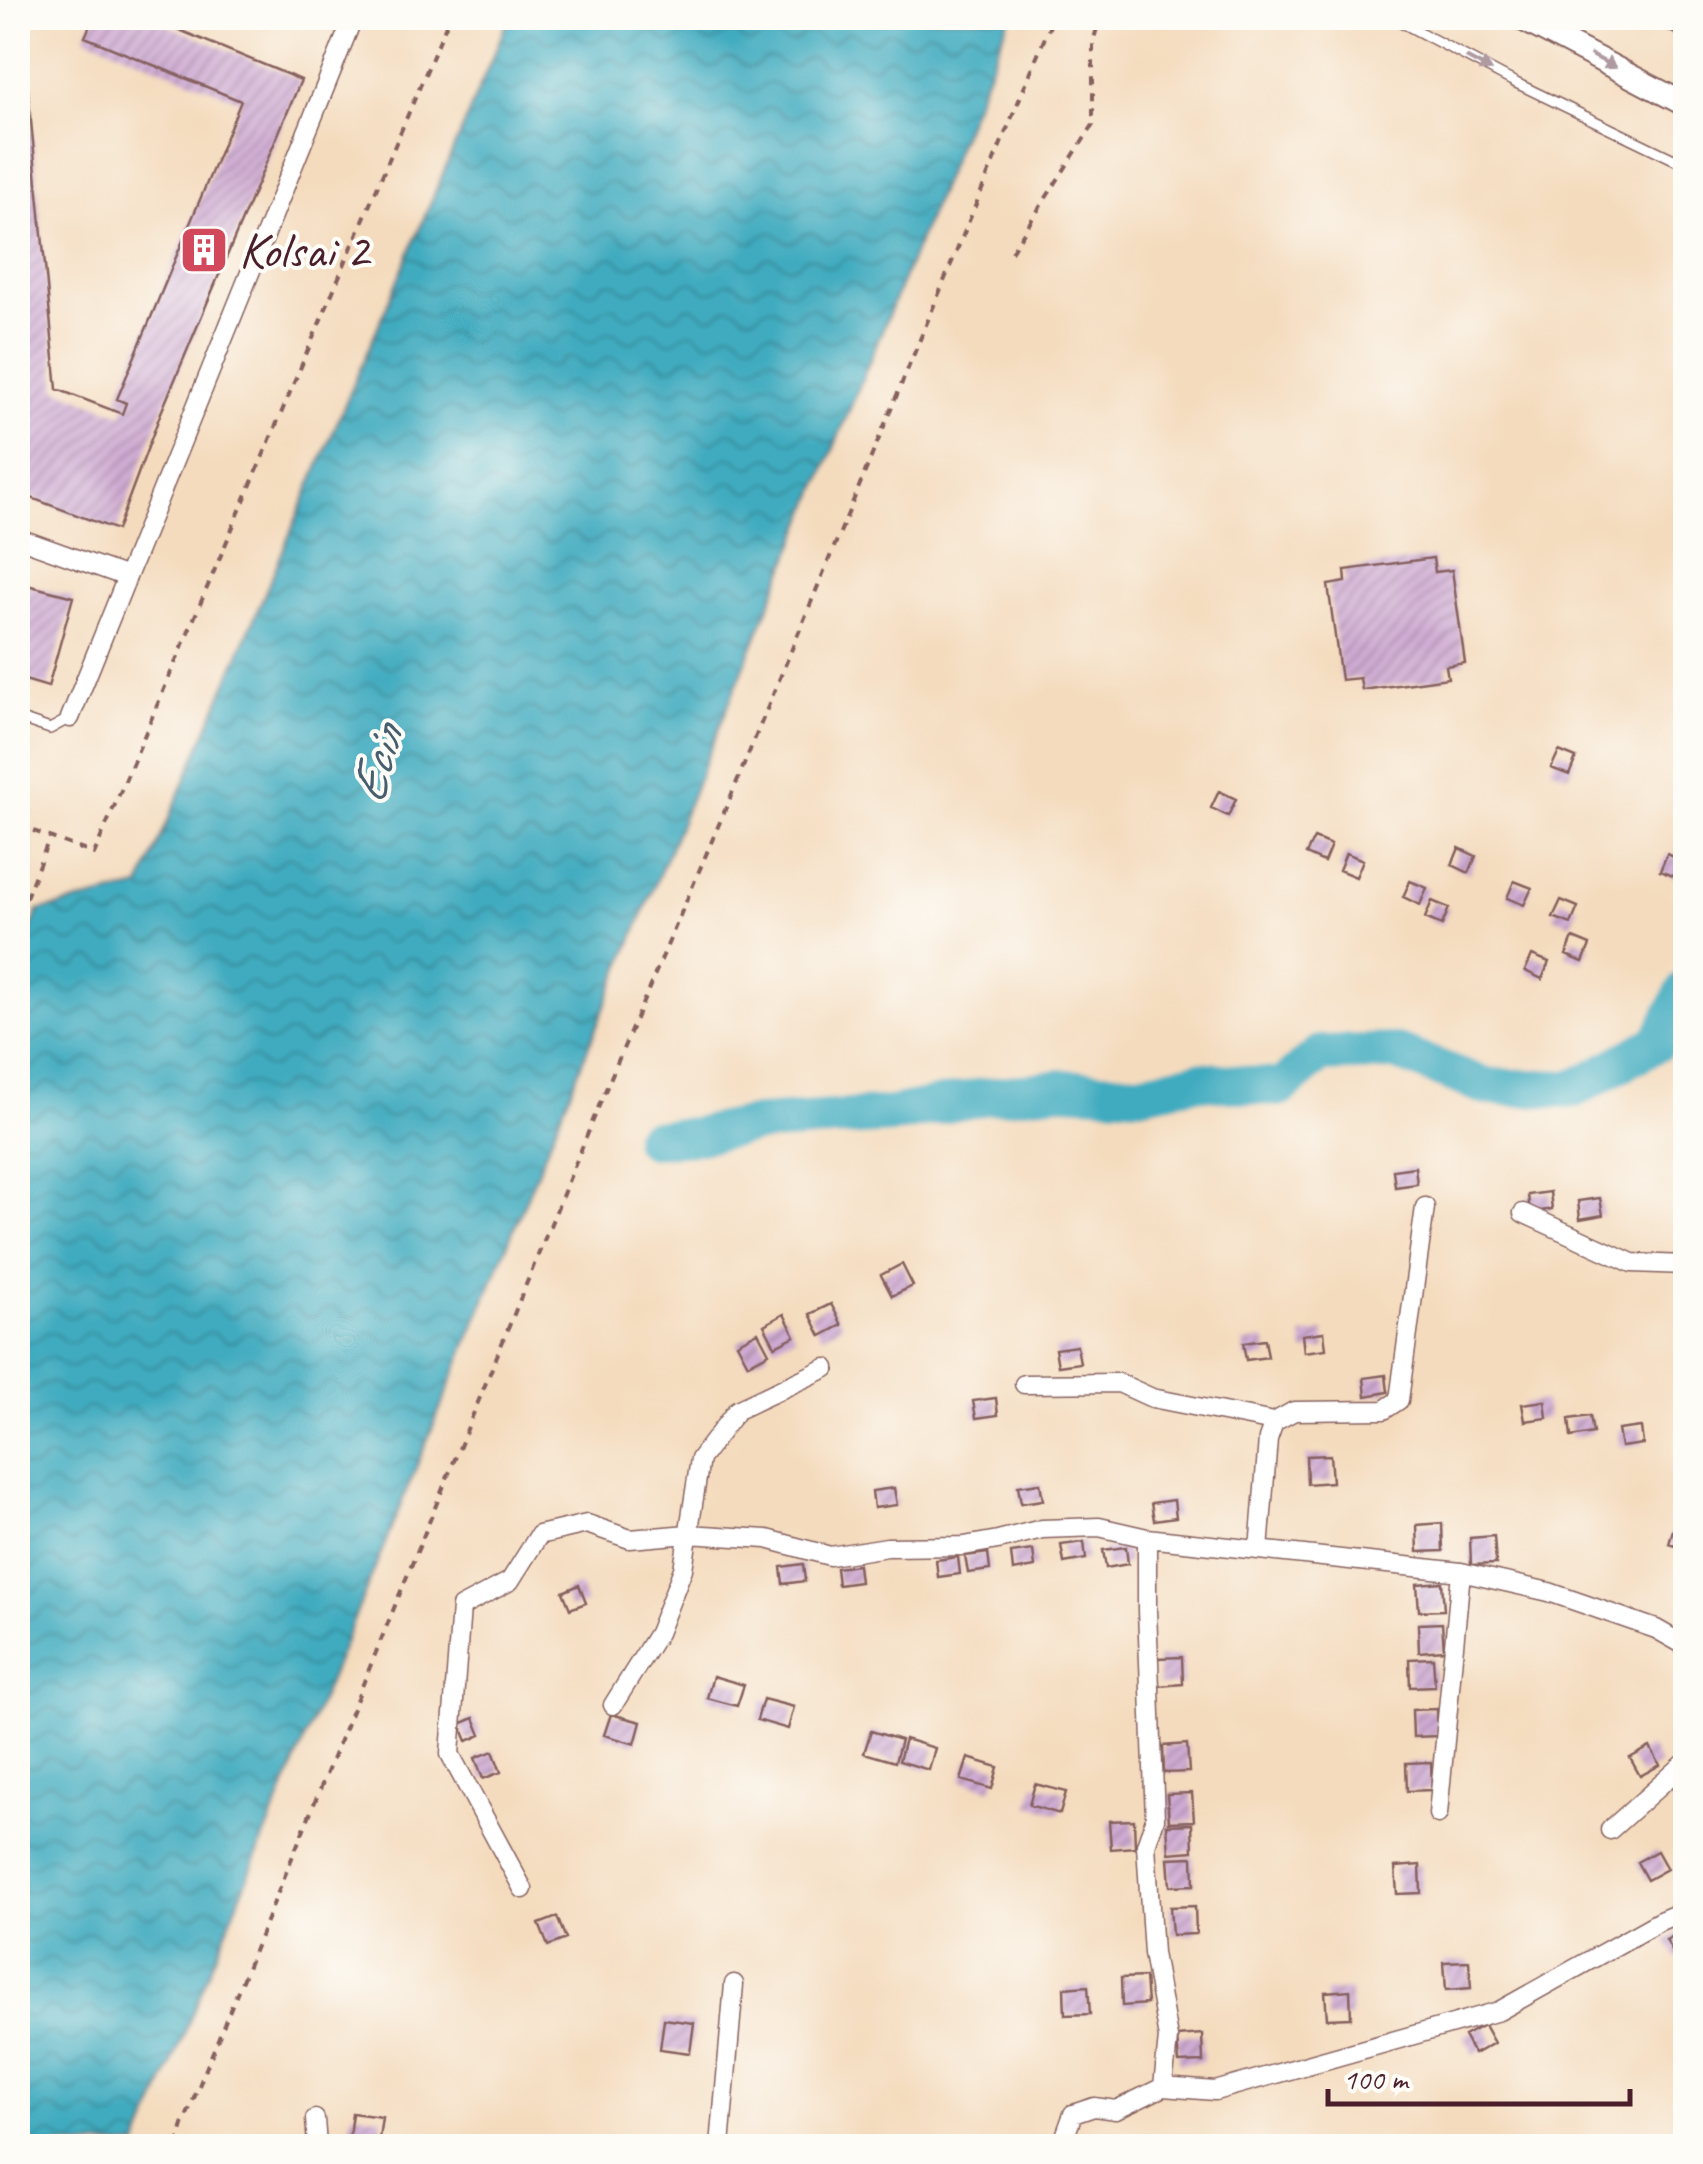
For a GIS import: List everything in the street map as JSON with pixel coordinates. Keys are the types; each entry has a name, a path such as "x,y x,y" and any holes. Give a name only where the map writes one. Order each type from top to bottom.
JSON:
{"main road":[{"path":"1520,18 1686,105"},
{"path":"1670,18 1686,26"}],"street":[{"path":"70,718 351,22"},
{"path":"18,538 127,577"},
{"path":"1024,1384 1119,1383 1152,1398 1274,1422 1294,1412 1384,1410 1399,1400 1425,1207"},
{"path":"1523,1213 1632,1263 1686,1265"},
{"path":"613,1705 658,1633 683,1569 700,1460 737,1410 826,1368"},
{"path":"1259,1550 1268,1439 1274,1422"},
{"path":"523,1890 450,1754 461,1607 510,1581 540,1535 588,1524 630,1539 688,1534 767,1539 830,1556 886,1547 964,1546 1042,1529 1099,1527 1147,1538 1461,1572 1548,1592 1656,1628 1686,1646"},
{"path":"1147,1538 1146,1610 1155,1819 1146,1845 1153,1953 1168,2038 1163,2087"},
{"path":"1438,1814 1461,1572"},
{"path":"1610,1830 1686,1762"},
{"path":"1066,2146 1064,2139 1072,2114 1094,2107 1116,2110 1163,2087 1215,2091 1499,2011 1686,1910"},
{"path":"720,2146 734,1984"},
{"path":"315,2119 317,2146"}],"lane":[{"path":"327,18 351,22"},
{"path":"1393,18 1686,165"},
{"path":"18,718 50,729 70,718"}],"path":[{"path":"18,825 94,854 449,18"},
{"path":"177,2146 196,2091 603,1096 1053,18"},
{"path":"1011,252 1093,125 1092,42 1100,18"},
{"path":"18,912 50,838"}],"water":[{"name":"Есіл","path":"509,18 1010,18 138,2146 18,2146 18,961 38,911 140,887"}],"building":[{"path":"18,18 57,389 122,414 126,403 117,399 241,101 85,37 93,18 150,18 301,80 160,415 117,530 18,493"},
{"path":"1433,558 1435,572 1452,570 1465,663 1446,666 1448,678 1362,690 1360,678 1341,680 1328,585 1346,582 1345,570"},
{"path":"27,585 73,597 48,687 18,678 18,619"},
{"path":"1559,751 1576,758 1569,775 1551,768"},
{"path":"1219,791 1236,799 1228,816 1211,808"},
{"path":"1314,838 1331,845 1324,862 1306,854"},
{"path":"1459,848 1476,856 1469,873 1452,865"},
{"path":"1346,853 1363,860 1356,877 1339,870"},
{"path":"1667,854 1684,861 1677,878 1660,871"},
{"path":"1410,881 1427,888 1420,905 1403,897"},
{"path":"1514,881 1532,888 1524,905 1507,898"},
{"path":"1561,900 1578,907 1571,924 1553,917"},
{"path":"1432,901 1449,908 1442,925 1425,918"},
{"path":"1573,938 1590,945 1583,962 1566,955"},
{"path":"1532,955 1549,962 1542,979 1525,971"},
{"path":"1415,1167 1417,1184 1395,1187 1393,1170"},
{"path":"1550,1192 1552,1209 1530,1213 1528,1195"},
{"path":"1600,1198 1603,1215 1580,1219 1578,1201"},
{"path":"902,1264 913,1286 892,1296 881,1275"},
{"path":"831,1304 842,1325 821,1336 810,1314"},
{"path":"784,1314 795,1336 775,1346 764,1325"},
{"path":"758,1332 769,1353 748,1364 737,1343"},
{"path":"1324,1332 1326,1349 1304,1352 1302,1335"},
{"path":"1265,1340 1268,1357 1246,1360 1243,1343"},
{"path":"1077,1346 1080,1363 1058,1366 1055,1349"},
{"path":"1386,1375 1388,1392 1366,1396 1364,1378"},
{"path":"996,1398 998,1415 976,1418 973,1401"},
{"path":"1545,1401 1547,1418 1525,1421 1522,1404"},
{"path":"1590,1416 1593,1433 1571,1437 1569,1419"},
{"path":"1641,1427 1643,1444 1621,1447 1618,1430"},
{"path":"1330,1455 1332,1482 1307,1484 1306,1456"},
{"path":"1040,1483 1043,1500 1021,1503 1018,1486"},
{"path":"894,1488 897,1505 874,1508 872,1491"},
{"path":"1174,1500 1176,1517 1154,1520 1151,1503"},
{"path":"1442,1523 1443,1551 1418,1552 1417,1525"},
{"path":"1673,1530 1686,1533 1686,1549 1669,1544"},
{"path":"1494,1536 1496,1564 1471,1565 1470,1538"},
{"path":"1084,1542 1086,1559 1064,1563 1061,1545"},
{"path":"1126,1547 1128,1564 1106,1568 1103,1550"},
{"path":"1033,1550 1035,1567 1013,1571 1011,1553"},
{"path":"988,1553 990,1570 968,1573 965,1556"},
{"path":"958,1557 960,1574 938,1577 936,1560"},
{"path":"803,1564 805,1581 783,1584 781,1567"},
{"path":"858,1565 860,1582 838,1585 836,1568"},
{"path":"1442,1582 1444,1610 1419,1611 1417,1584"},
{"path":"579,1585 586,1603 570,1609 563,1592"},
{"path":"1442,1623 1444,1650 1419,1652 1418,1624"},
{"path":"1182,1657 1183,1684 1159,1686 1157,1658"},
{"path":"1433,1658 1435,1686 1410,1687 1409,1659"},
{"path":"713,1676 744,1685 737,1706 707,1698"},
{"path":"763,1699 794,1707 788,1729 757,1720"},
{"path":"1437,1709 1438,1736 1413,1737 1412,1710"},
{"path":"611,1714 641,1722 635,1744 604,1735"},
{"path":"474,1718 481,1735 467,1741 460,1724"},
{"path":"871,1731 901,1740 895,1762 864,1753"},
{"path":"905,1739 935,1748 929,1770 899,1761"},
{"path":"1187,1744 1189,1772 1164,1773 1163,1746"},
{"path":"1650,1747 1660,1765 1640,1776 1630,1758"},
{"path":"493,1751 501,1772 483,1779 475,1758"},
{"path":"968,1758 998,1767 992,1789 961,1780"},
{"path":"1431,1762 1432,1790 1407,1791 1406,1763"},
{"path":"1035,1784 1066,1792 1060,1814 1029,1805"},
{"path":"1192,1793 1194,1821 1169,1822 1167,1794"},
{"path":"1134,1820 1135,1847 1111,1849 1109,1821"},
{"path":"1192,1824 1193,1851 1169,1853 1167,1825"},
{"path":"1657,1851 1667,1869 1647,1880 1637,1862"},
{"path":"1193,1857 1194,1885 1170,1886 1168,1858"},
{"path":"1420,1865 1421,1893 1397,1894 1395,1867"},
{"path":"1195,1906 1196,1934 1172,1935 1170,1907"},
{"path":"557,1917 566,1939 548,1946 539,1924"},
{"path":"1686,1929 1686,1953 1676,1958 1666,1940"},
{"path":"1469,1961 1471,1988 1446,1990 1444,1962"},
{"path":"1145,1977 1147,2004 1122,2006 1121,1978"},
{"path":"1088,1986 1090,2014 1065,2015 1064,1988"},
{"path":"1350,1990 1351,2018 1327,2019 1325,1992"},
{"path":"664,2019 694,2023 690,2053 660,2049"},
{"path":"1484,2025 1494,2043 1474,2054 1464,2036"},
{"path":"1202,2034 1203,2062 1179,2063 1177,2036"},
{"path":"352,2113 382,2117 378,2146 348,2144"}],"waterway":[{"path":"652,1139 695,1136 758,1124 892,1115 982,1097 1060,1088 1140,1092 1199,1080 1280,1088 1320,1054 1396,1052 1487,1087 1574,1089 1659,1042 1686,988"}],"place":[{"name":"Kolsai 2","path":"204,250"}]}
